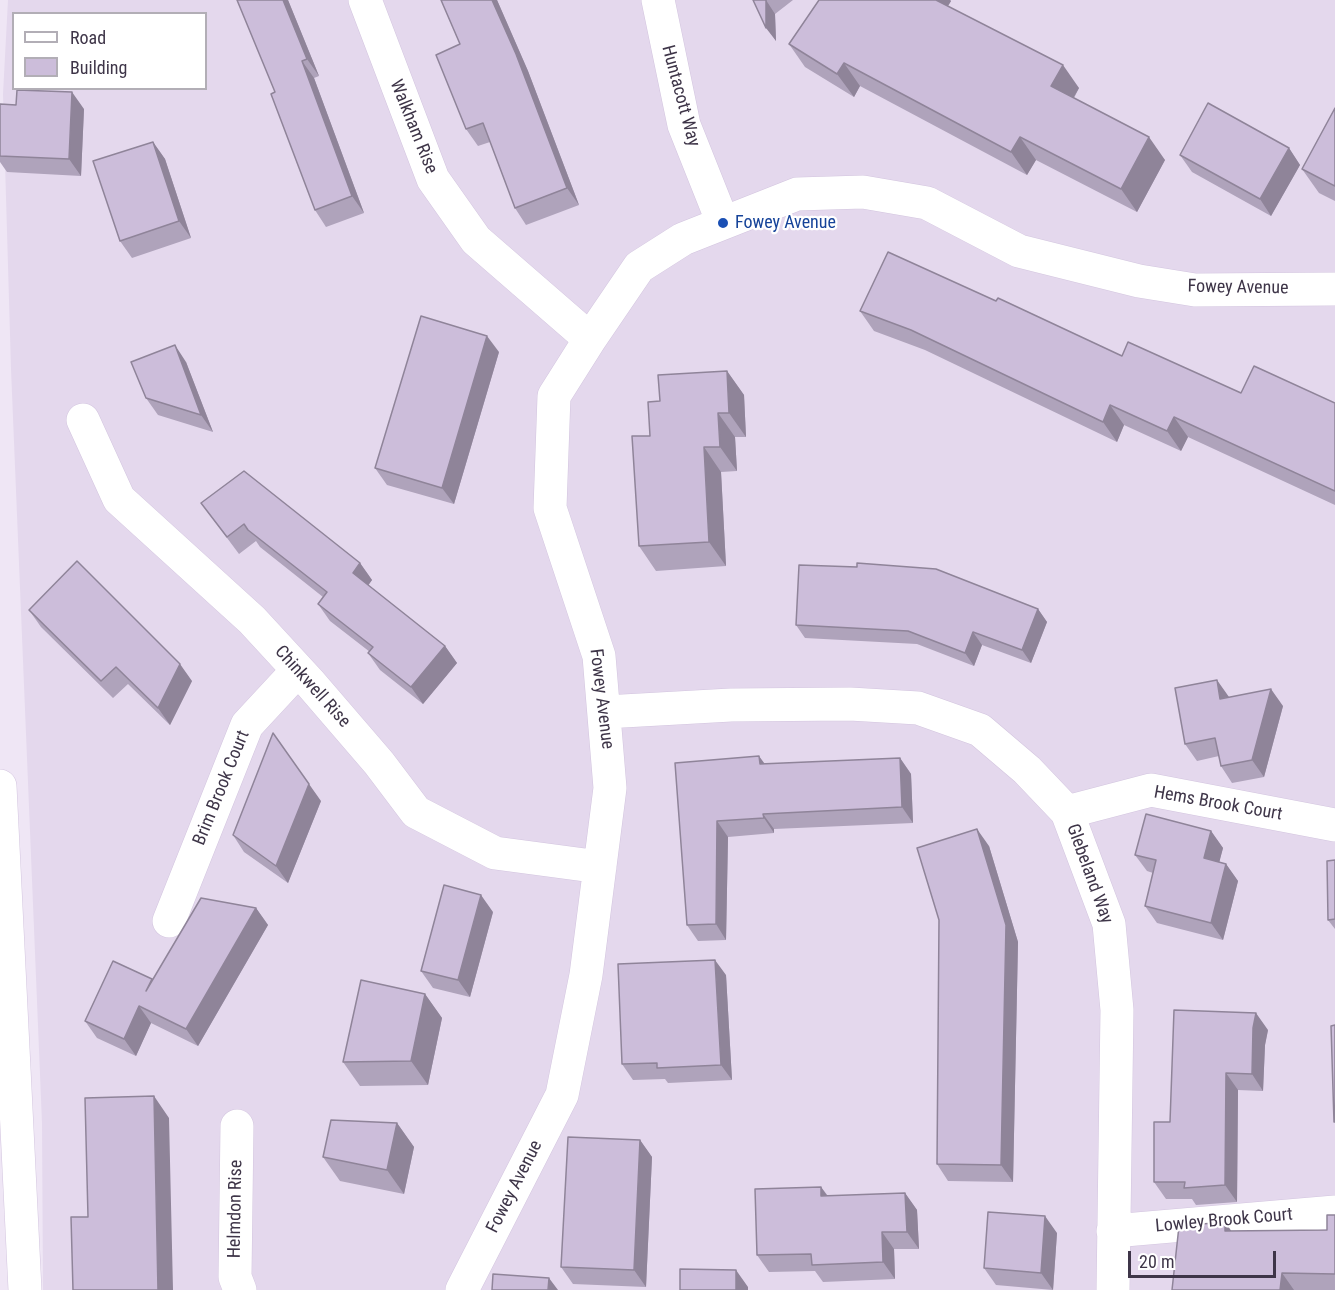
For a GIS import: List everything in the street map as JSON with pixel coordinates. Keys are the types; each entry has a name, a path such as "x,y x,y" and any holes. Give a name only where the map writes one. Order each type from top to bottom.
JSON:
{"street":[{"name":"Walkham Rise","path":"364,0 433,179 476,240 590,339"},
{"name":"Huntacott Way","path":"658,0 684,125 723,223"},
{"name":"Fowey Avenue","path":"462,1290 562,1095 586,975 610,788 605,712 598,656 549,508 554,396 639,267 683,239 797,194 864,192 927,203 1019,251 1139,281 1195,290 1335,289"},
{"name":"Chinkwell Rise","path":"83,420 119,499 252,620 379,763 416,812 495,853 600,867"},
{"name":"Brim Brook Court","path":"169,921 247,725 298,670"},
{"name":"Glebeland Way","path":"605,712 731,705 850,705 918,708 980,730 1027,770 1066,812 1109,924 1117,1010 1113,1290"},
{"path":"0,786 25,1290"},
{"name":"Hems Brook Court","path":"1066,812 1151,790 1335,825"},
{"name":"Helmdon Rise","path":"237,1126 235,1277 240,1290"},
{"name":"Lowley Brook Court","path":"1113,1231 1335,1212"}],"shaded area":[{"path":"8,0 1335,0 1335,1290 43,1290 42,1123 11,369 3,94"}],"building":[{"path":"237,0 283,0 307,59 302,61 352,196 315,210 271,94 275,92"},
{"path":"441,0 492,0 516,54 567,188 515,208 483,123 466,129 436,55 460,44"},
{"path":"753,0 766,0 766,28"},
{"path":"819,0 936,0 1063,65 1051,86 1149,137 1121,189 1020,137 1011,152 844,63 837,74 789,44"},
{"path":"17,90 72,92 69,159 0,156 0,104 16,105"},
{"path":"1208,103 1289,148 1260,199 1180,155"},
{"path":"1335,108 1335,186 1302,169"},
{"path":"153,142 179,221 120,241 93,161"},
{"path":"888,252 996,301 998,298 1122,356 1128,342 1241,393 1254,366 1335,403 1335,491 1174,417 1167,431 1110,405 1103,422 911,330 860,311"},
{"path":"421,316 487,336 442,488 375,468"},
{"path":"175,345 201,415 146,398 131,362"},
{"path":"727,371 729,413 718,413 720,447 704,447 709,542 639,546 632,436 650,436 648,402 660,401 658,375"},
{"path":"244,471 360,563 353,573 445,646 411,687 368,653 373,647 318,604 327,592 248,530 244,524 227,537 201,503"},
{"path":"77,561 180,664 158,708 116,667 101,681 29,610"},
{"path":"857,563 936,569 1038,609 1022,650 973,632 965,653 908,631 796,625 799,565 857,567"},
{"path":"1217,680 1220,699 1271,689 1252,760 1221,766 1215,738 1185,744 1175,688"},
{"path":"273,733 309,784 276,866 233,835"},
{"path":"759,756 760,764 900,758 902,807 763,814 764,818 717,821 716,924 687,925 675,763"},
{"path":"1146,814 1211,831 1204,858 1226,864 1211,923 1145,906 1156,860 1135,855"},
{"path":"977,829 1006,925 1001,1165 937,1164 939,920 917,848"},
{"path":"1335,860 1335,919 1328,920 1327,861"},
{"path":"444,885 481,895 458,980 421,971"},
{"path":"201,898 256,908 186,1029 139,1006 124,1039 85,1021 113,961 152,979 146,991"},
{"path":"715,960 721,1065 657,1068 657,1063 622,1064 618,964"},
{"path":"361,980 425,994 411,1061 343,1062"},
{"path":"1174,1010 1256,1013 1253,1028 1252,1074 1226,1073 1225,1185 1184,1188 1185,1182 1154,1182 1154,1122 1170,1122"},
{"path":"1335,1025 1335,1122 1334,1122 1331,1026"},
{"path":"154,1096 158,1290 73,1290 71,1217 88,1217 85,1098"},
{"path":"331,1120 397,1123 387,1170 323,1157"},
{"path":"568,1137 640,1140 634,1270 561,1267"},
{"path":"821,1187 821,1196 905,1193 907,1232 882,1232 883,1262 812,1265 811,1254 757,1255 755,1189"},
{"path":"988,1212 1045,1216 1041,1273 984,1268"},
{"path":"1327,1215 1335,1215 1335,1274 1282,1273 1280,1290 1172,1290 1179,1226 1225,1222 1225,1231 1327,1230"},
{"path":"680,1269 736,1270 736,1290 680,1290"},
{"path":"493,1274 549,1278 548,1290 492,1290"}],"place":[{"name":"Fowey Avenue","path":"723,223"}]}
